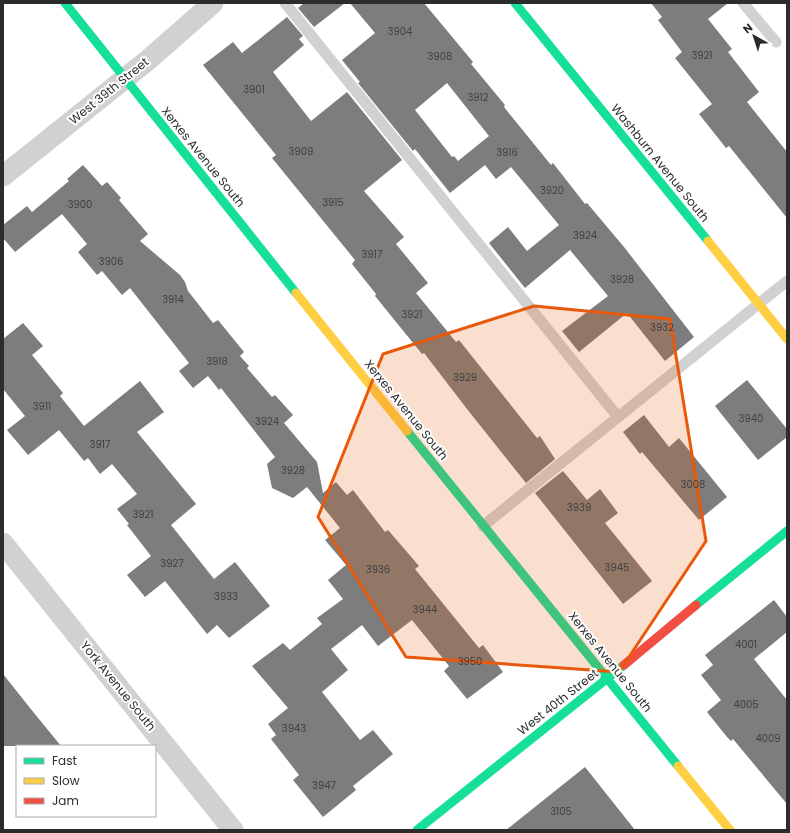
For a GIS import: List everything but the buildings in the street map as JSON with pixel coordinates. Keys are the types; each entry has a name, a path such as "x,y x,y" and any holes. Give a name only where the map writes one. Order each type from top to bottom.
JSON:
{"street":[{"name":"Xerxes Avenue South","path":"65,3 483,526 730,830"},
{"name":"West 39th Street","path":"3,176 125,79 213,3"},
{"name":"Washburn Avenue South","path":"515,3 787,339"},
{"name":"West 40th Street","path":"417,830 608,678 787,532"},
{"name":"York Avenue South","path":"3,543 233,830"}],"lane":[{"path":"285,3 618,417"},
{"path":"743,3 776,42"},
{"path":"483,526 787,281"}],"highlighted area":[{"path":"534,306 670,319 706,541 619,672 406,657 318,517 383,354"}],"traffic: fast":[{"path":"65,3 296,293"},
{"path":"515,3 708,241"},
{"path":"407,431 678,766"},
{"path":"696,605 787,531"},
{"path":"417,830 624,665"}],"traffic: slow":[{"path":"708,241 787,339"},
{"path":"296,293 407,431"},
{"path":"678,766 730,830"}],"traffic: jam":[{"path":"624,665 696,605"}]}
